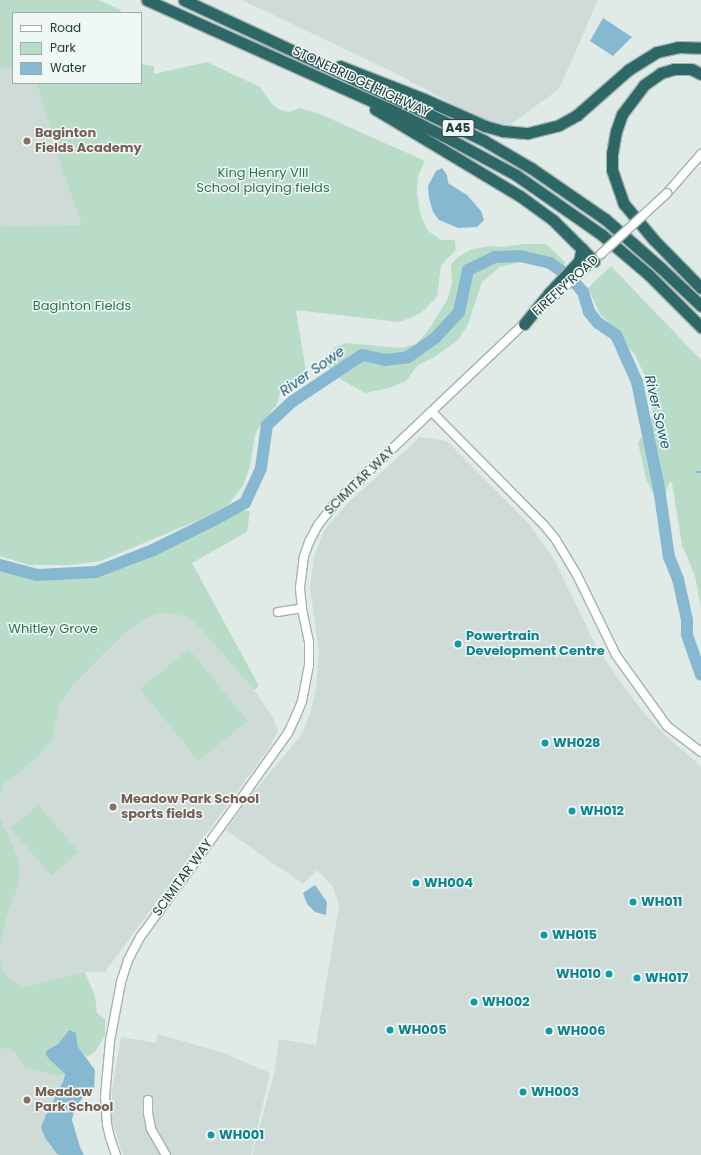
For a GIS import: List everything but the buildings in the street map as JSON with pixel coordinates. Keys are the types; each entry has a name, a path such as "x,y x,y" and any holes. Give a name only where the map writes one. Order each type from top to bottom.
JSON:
{"highway":[{"name":"STONEBRIDGE HIGHWAY","path":"147,0 398,113 516,175 557,202 602,235 649,274 701,327"},
{"name":"STONEBRIDGE HIGHWAY","path":"184,0 470,134 531,168 605,219 661,268 701,306"},
{"path":"301,55 331,62 382,81 485,126 503,131 528,133 559,125 577,115 628,70 657,52 678,47 701,48"},
{"path":"701,74 691,69 674,69 661,73 644,85 622,114 616,131 612,153 612,170 624,204 642,227 701,288"},
{"path":"343,89 520,196 553,220 582,248 590,261 551,296 524,324"}],"street":[{"name":"FIREFLY ROAD","path":"590,261 667,193 700,154"},
{"name":"FIREFLY ROAD","path":"432,412 524,324"},
{"name":"SCIMITAR WAY","path":"116,1155 107,1124 105,1097 110,1041 118,995 123,975 132,953 141,936 288,733 296,716 302,701 309,666 309,642 302,608 300,588 304,556 309,542 318,525 334,503 432,412"},
{"path":"432,412 544,525 573,568 616,655 667,726 701,752"},
{"path":"278,612 302,608"},
{"path":"148,1100 148,1113 151,1129 166,1155"}],"shaded area":[{"path":"242,0 598,0 559,89 502,131 399,75"},
{"name":"Baginton Fields Academy","path":"12,68 12,84 38,84 60,163 83,225 0,226 0,69"},
{"path":"420,437 447,441 529,524 554,559 596,646 624,687 643,712 666,736 701,766 701,1155 252,1155 275,1069 279,1039 316,1045 339,905 333,887 317,870 303,884 226,830 252,794 302,734 310,714 316,688 319,652 310,588 314,556 325,529 348,503"},
{"name":"Meadow Park School sports fields","path":"159,613 171,613 185,617 196,624 254,690 272,716 278,731 267,751 105,972 85,972 25,987 8,978 1,965 0,946 7,916 19,884 0,818 0,797 4,784 36,759 52,740 60,703 74,685 129,630 143,619"},
{"path":"158,1034 224,1053 270,1073 251,1155 123,1155 112,1121 112,1090 121,1037 156,1043"},
{"name":"Meadow Park School","path":"7,1048 17,1053 24,1066 56,1076 65,1074 63,1082 43,1121 45,1138 50,1147 59,1155 0,1155 0,1050"}],"green space":[{"path":"0,0 99,0 121,10 121,12 12,12 12,68 0,69"},
{"path":"207,62 260,87 271,103 278,109 289,112 300,108 320,114 425,161 418,176 417,193 420,213 427,230 441,240 455,240 456,250 441,265 437,297 421,313 410,318 399,322 296,310 306,371 296,379 284,382 276,406 263,421 255,435 250,466 243,486 229,504 213,514 101,561 70,565 29,565 0,556 0,226 82,225 60,163 37,84 142,84 142,64 154,66 154,74"},
{"path":"523,244 546,244 566,263 562,267 521,262 500,267 482,282 468,324 458,340 436,356 417,366 406,381 389,388 365,393 342,380 329,368 325,359 335,347 347,343 400,348 417,344 431,326 447,300 452,284 451,264 458,257 472,249"},
{"path":"611,266 701,360 701,608 695,576 682,545 672,483 670,481 666,491 654,496 646,479 638,443 650,423 653,414 644,374 635,355 626,345 619,333 600,314 588,288"},
{"name":"Whitley Grove","path":"237,510 250,511 247,532 192,563 259,686 254,690 196,624 185,617 171,613 159,613 144,619 129,630 74,685 60,703 52,740 36,759 4,784 0,797 0,569 37,577 96,575 130,566"},
{"path":"189,649 248,721 199,761 140,689"},
{"path":"38,805 79,852 52,875 11,829"},
{"path":"0,818 19,860 19,884 7,916 0,946"},
{"path":"0,947 1,965 8,978 25,987 85,972 95,996 97,1013 105,1019 105,1035 95,1052 86,1057 78,1047 77,1037 65,1034 58,1044 47,1050 50,1060 65,1074 56,1076 23,1066 16,1053 7,1048 0,1050"}],"water":[{"path":"603,18 632,37 613,56 590,41"},
{"path":"442,168 447,175 448,183 467,195 481,211 484,220 477,227 458,228 439,220 433,212 429,198 428,186 436,171"},
{"path":"315,885 327,902 326,915 315,912 307,904 303,893"},
{"path":"69,1030 76,1033 78,1047 95,1070 94,1090 87,1093 75,1107 72,1120 84,1155 59,1155 45,1138 41,1127 63,1082 65,1074 46,1055 47,1050 58,1044"}],"waterway":[{"name":"River Sowe","path":"0,565 37,575 96,572 153,550 245,503 261,468 267,425 293,401 362,355 385,360 408,357 435,338 459,312 468,270 495,257 520,256 550,263 570,277 583,292 589,312 598,323 616,335 637,382 659,488 669,557 678,579 687,620 687,635 701,675"}],"place":[{"name":"Baginton Fields Academy","path":"27,141"},
{"name":"Powertrain Development Centre","path":"458,644"},
{"name":"WH028","path":"545,743"},
{"name":"Meadow Park School sports fields","path":"113,807"},
{"name":"WH012","path":"572,811"},
{"name":"WH004","path":"416,883"},
{"name":"WH011","path":"633,902"},
{"name":"WH015","path":"544,935"},
{"name":"WH010","path":"609,974"},
{"name":"WH017","path":"637,978"},
{"name":"WH002","path":"474,1002"},
{"name":"WH005","path":"390,1030"},
{"name":"WH006","path":"549,1031"},
{"name":"WH003","path":"523,1092"},
{"name":"Meadow Park School","path":"27,1100"},
{"name":"WH001","path":"211,1135"}],"park label":[{"name":"King Henry VIII School playing fields","path":"263,182"},
{"name":"Baginton Fields","path":"82,306"}]}
